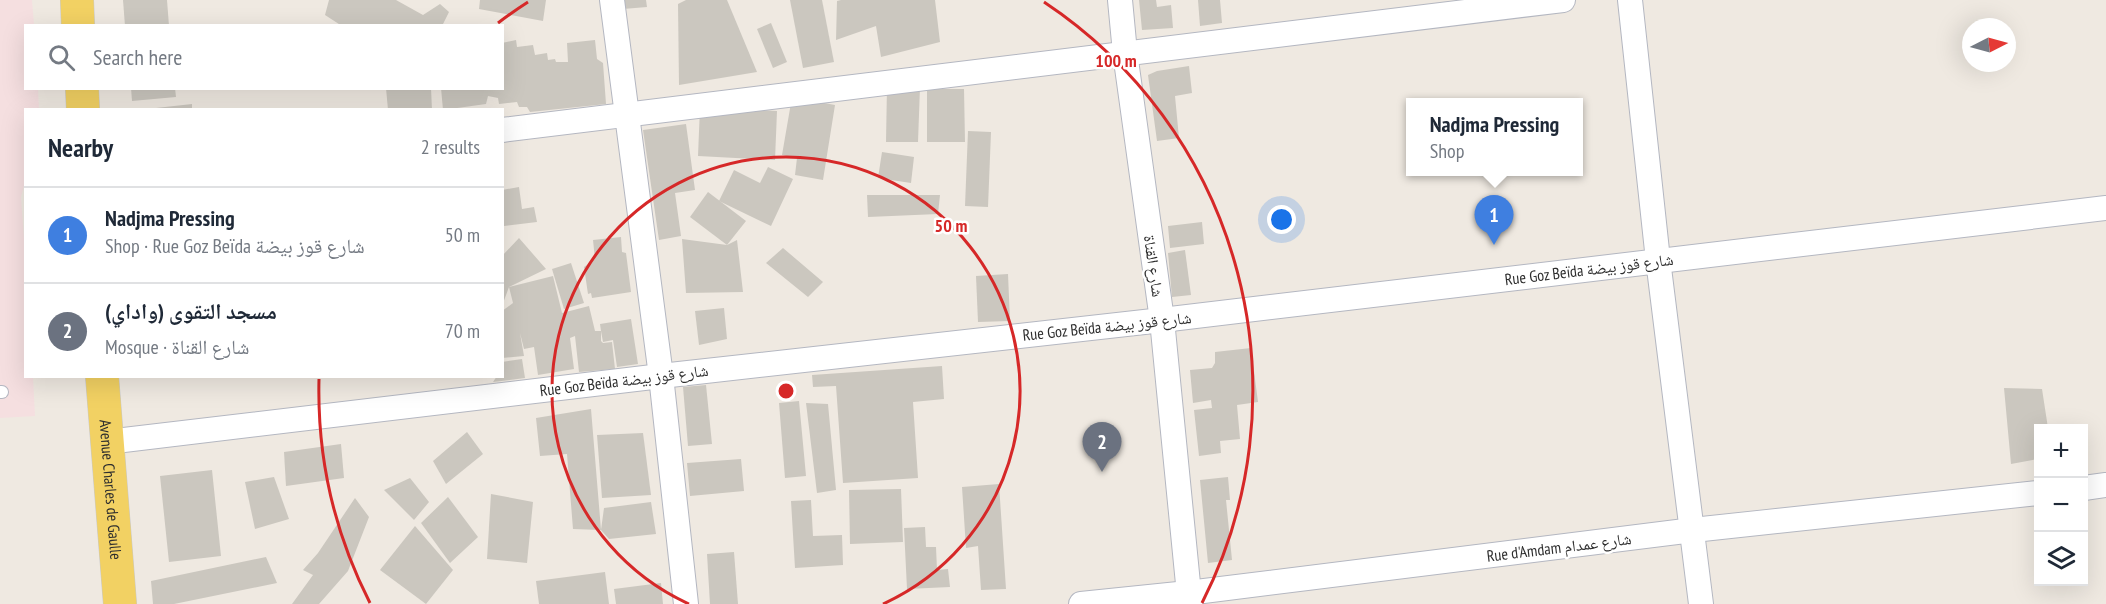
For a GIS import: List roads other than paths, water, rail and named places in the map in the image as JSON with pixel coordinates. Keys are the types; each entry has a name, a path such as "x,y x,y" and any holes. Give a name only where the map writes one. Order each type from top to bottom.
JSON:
{"main road":[{"path":"77,0 78,24"},
{"path":"82,90 83,108"},
{"name":"Avenue Charles de Gaulle","path":"102,378 120,604"}],"street":[{"path":"612,0 661,375 686,604"},
{"name":"شارع القناة","path":"1120,0 1125,53 1162,320 1189,598"},
{"path":"504,130 1563,0"},
{"path":"1630,0 1658,260 1701,604"},
{"name":"Rue Goz Beïda شارع قوز بيضة","path":"107,442 661,375 1162,320 2106,208"},
{"path":"2088,487 2106,485"},
{"name":"Rue d'Amdam شارع عمدام","path":"1081,604 1189,598 1693,530 2034,493"}],"place":[{"name":"Nadjma Pressing","path":"1494,245"},
{"name":"مسجد التقوى (واداي)","path":"1102,472"}]}
